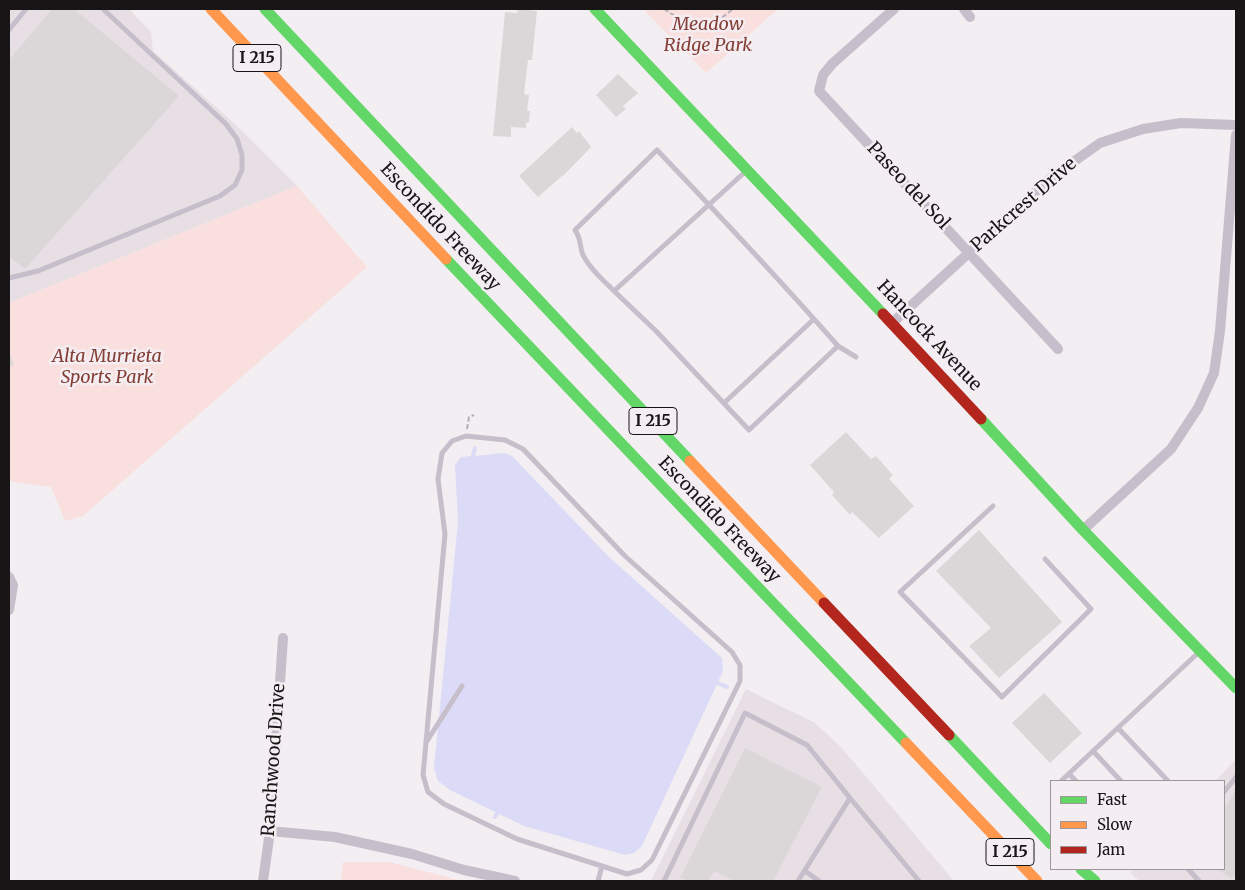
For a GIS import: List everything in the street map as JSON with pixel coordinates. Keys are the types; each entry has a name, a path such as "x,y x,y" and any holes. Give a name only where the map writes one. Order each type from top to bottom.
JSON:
{"main road":[{"name":"Escondido Freeway","path":"211,9 1037,881"},
{"name":"Escondido Freeway","path":"265,9 1050,842"},
{"name":"Hancock Avenue","path":"595,9 748,169 1083,530 1236,688"},
{"path":"983,823 1012,872"},
{"path":"1075,870 1086,881"},
{"path":"1082,870 1094,881"}],"street":[{"name":"Paseo del Sol","path":"894,9 832,64 823,74 820,91 1058,349"},
{"name":"Parkcrest Drive","path":"892,323 1052,177 1100,143 1143,129 1181,122 1236,125"},
{"path":"1083,530 1172,448 1198,408 1214,373 1220,331 1236,135"},
{"path":"9,577 13,585 9,610"},
{"name":"Ranchwood Drive","path":"263,881 270,831 283,638"},
{"path":"270,831 335,837 412,854 464,870 515,881"}],"lane":[{"path":"9,30 26,9"},
{"path":"9,278 38,271 220,196 235,185 242,170 242,155 237,139 226,124 103,9"},
{"path":"838,346 750,430 656,331 589,265 582,252 580,238 575,230 657,150 838,346 856,357"},
{"path":"614,291 748,169"},
{"path":"724,403 814,319"},
{"path":"466,436 505,440 523,450 625,556 732,652 740,665 740,681 652,860 641,870 627,874 517,839 444,804 428,792 423,775 426,743 445,534 438,479 442,453 452,441 466,436"},
{"path":"993,506 900,592 1002,697 1091,609 1045,559"},
{"path":"1062,780 1200,651"},
{"path":"426,743 462,686"},
{"path":"664,881 745,713 808,745 919,881"},
{"path":"1118,728 1167,780"},
{"path":"1093,751 1120,780"},
{"path":"1069,774 1075,780"},
{"path":"1225,791 1236,777"},
{"path":"798,881 850,798"},
{"path":"598,881 602,866"},
{"path":"1189,870 1199,881"},
{"path":"805,871 819,881"}],"path":[{"path":"664,9 697,30 714,24 733,9"},
{"path":"466,436 469,418 474,415"}],"shaded area":[{"path":"9,9 129,9 151,32 153,51 235,124 297,186 9,303"},
{"path":"746,689 815,723 841,747 954,881 651,881"},
{"path":"1236,759 1236,881 1139,881 1130,872 1133,870 1225,870 1225,780 1216,780"}],"green space":[{"name":"Meadow Ridge Park","path":"643,9 778,9 706,73"},
{"name":"Alta Murrieta Sports Park","path":"297,186 367,267 83,516 65,521 51,487 9,481 9,303"},
{"path":"343,862 389,862 462,881 341,881"}],"water":[{"path":"505,453 512,456 609,557 722,658 723,671 642,846 634,853 625,855 524,826 450,790 438,781 434,768 458,522 455,465 461,457"}],"building":[{"path":"52,9 74,9 179,96 25,269 9,256 9,60"},
{"path":"518,9 537,11 532,60 528,60 524,94 529,95 527,111 530,111 529,122 526,123 526,128 511,127 511,137 493,136 505,12 517,13"},
{"path":"618,74 638,93 623,106 626,109 616,117 596,95"},
{"path":"572,127 577,133 579,131 591,147 563,176 538,197 519,176"},
{"path":"9,352 14,365 9,367"},
{"path":"846,432 871,459 876,456 893,475 889,479 914,506 879,538 852,512 850,515 832,495 834,492 810,465"},
{"path":"979,530 1062,622 999,678 969,646 991,628 936,571"},
{"path":"1044,693 1082,733 1050,763 1012,723"},
{"path":"745,748 822,787 773,881 734,881 714,871 708,881 690,881 680,878"},
{"path":"1234,792 1236,793 1236,872 1232,879 1218,870 1225,870 1225,808"}],"waterway":[{"path":"472,459 475,448"},
{"path":"713,681 727,687"},
{"path":"495,817 500,809"}],"traffic: fast":[{"path":"265,9 690,461"},
{"path":"595,9 883,314"},
{"path":"446,259 906,743"},
{"path":"981,419 1083,530 1236,688"},
{"path":"949,735 1050,843"},
{"path":"1082,870 1095,881"}],"traffic: slow":[{"path":"211,9 446,259"},
{"path":"690,461 824,603"},
{"path":"906,743 1037,881"}],"traffic: jam":[{"path":"883,314 981,419"},
{"path":"824,603 949,735"}]}
